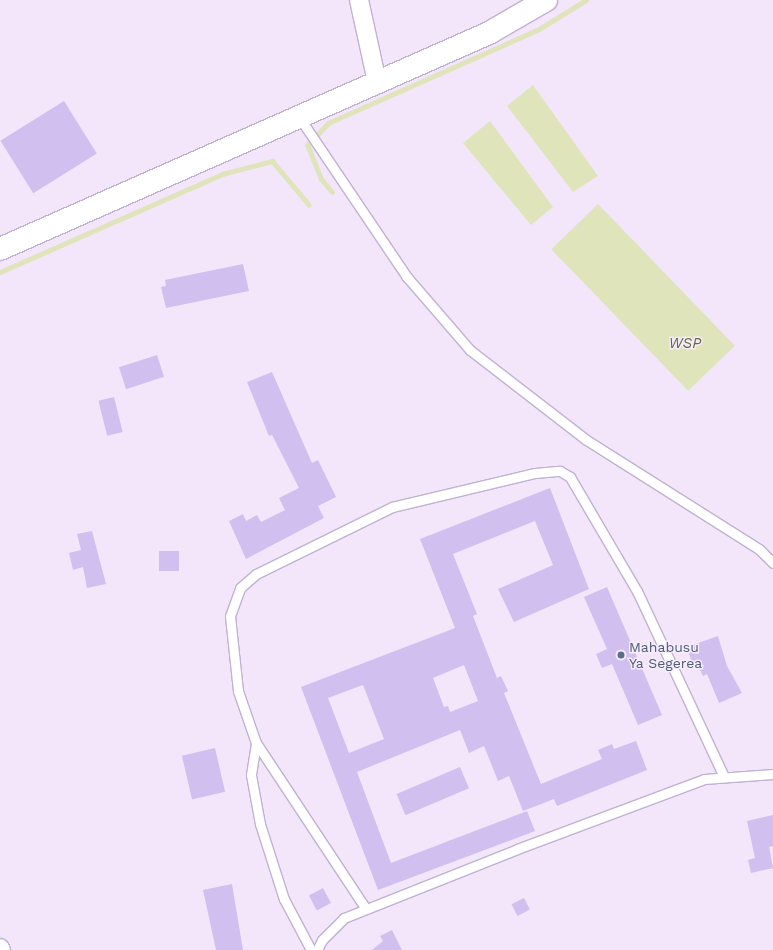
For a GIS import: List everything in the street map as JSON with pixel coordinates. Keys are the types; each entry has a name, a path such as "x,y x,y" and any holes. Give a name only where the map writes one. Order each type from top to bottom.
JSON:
{"main road":[{"path":"0,249 489,34 546,0"}],"street":[{"path":"359,0 377,82"}],"lane":[{"path":"299,117 407,277 470,350 585,439 759,549 773,563"},
{"path":"366,909 256,743 238,691 229,632 232,604 246,580 284,557 392,507 436,494 560,471 576,483 637,591 724,777"},
{"path":"256,743 251,775 260,824 284,899 311,950"},
{"path":"318,950 322,940 344,918 670,791 704,779 773,774"}],"water":[{"path":"533,85 598,176 573,192 507,106"},
{"path":"490,121 553,207 531,225 463,143"},
{"name":"WSP","path":"598,204 735,346 688,391 551,249"}],"building":[{"path":"64,101 97,154 33,193 0,141"},
{"path":"243,264 249,291 166,308 161,287 166,286 165,280"},
{"path":"157,355 164,377 126,389 119,367"},
{"path":"272,372 312,463 318,460 336,497 318,506 324,518 246,559 229,521 243,514 246,521 257,515 261,522 285,510 279,498 299,488 272,435 269,436 247,382"},
{"path":"114,397 123,432 107,436 98,401"},
{"path":"550,488 589,589 514,622 498,589 553,565 535,521 453,554 477,614 473,616 497,678 501,676 508,691 504,693 541,784 602,759 598,750 612,744 614,749 636,741 647,770 557,806 554,799 523,811 509,776 498,781 484,746 469,753 460,730 357,772 391,863 527,811 535,831 378,890 301,687 455,628 420,539","holes":["464,665 478,701 450,712 448,706 444,707 433,678","363,685 384,739 349,753 328,698"]},
{"path":"92,531 106,584 87,588 83,567 73,570 69,553 81,550 77,534"},
{"path":"159,551 179,551 179,571 159,571"},
{"path":"607,587 662,715 638,725 612,664 602,668 596,654 607,649 584,597"},
{"path":"718,636 727,666 742,693 719,703 707,674 703,676 696,662 692,663 687,647"},
{"path":"215,748 225,792 192,799 182,756"},
{"path":"460,767 469,788 405,815 396,794"},
{"path":"773,815 773,846 769,847 773,868 751,873 748,860 755,858 747,821"},
{"path":"232,884 243,950 216,950 203,890"},
{"path":"323,888 331,903 317,911 309,896"},
{"path":"524,898 530,910 517,916 512,904"},
{"path":"392,930 402,950 372,950 383,941 380,936"}],"waterway":[{"path":"332,192 321,179 307,145 328,123 539,29 586,0"},
{"path":"0,272 222,174 272,161 309,205"}],"place":[{"name":"Mahabusu Ya Segerea","path":"621,655"}]}
